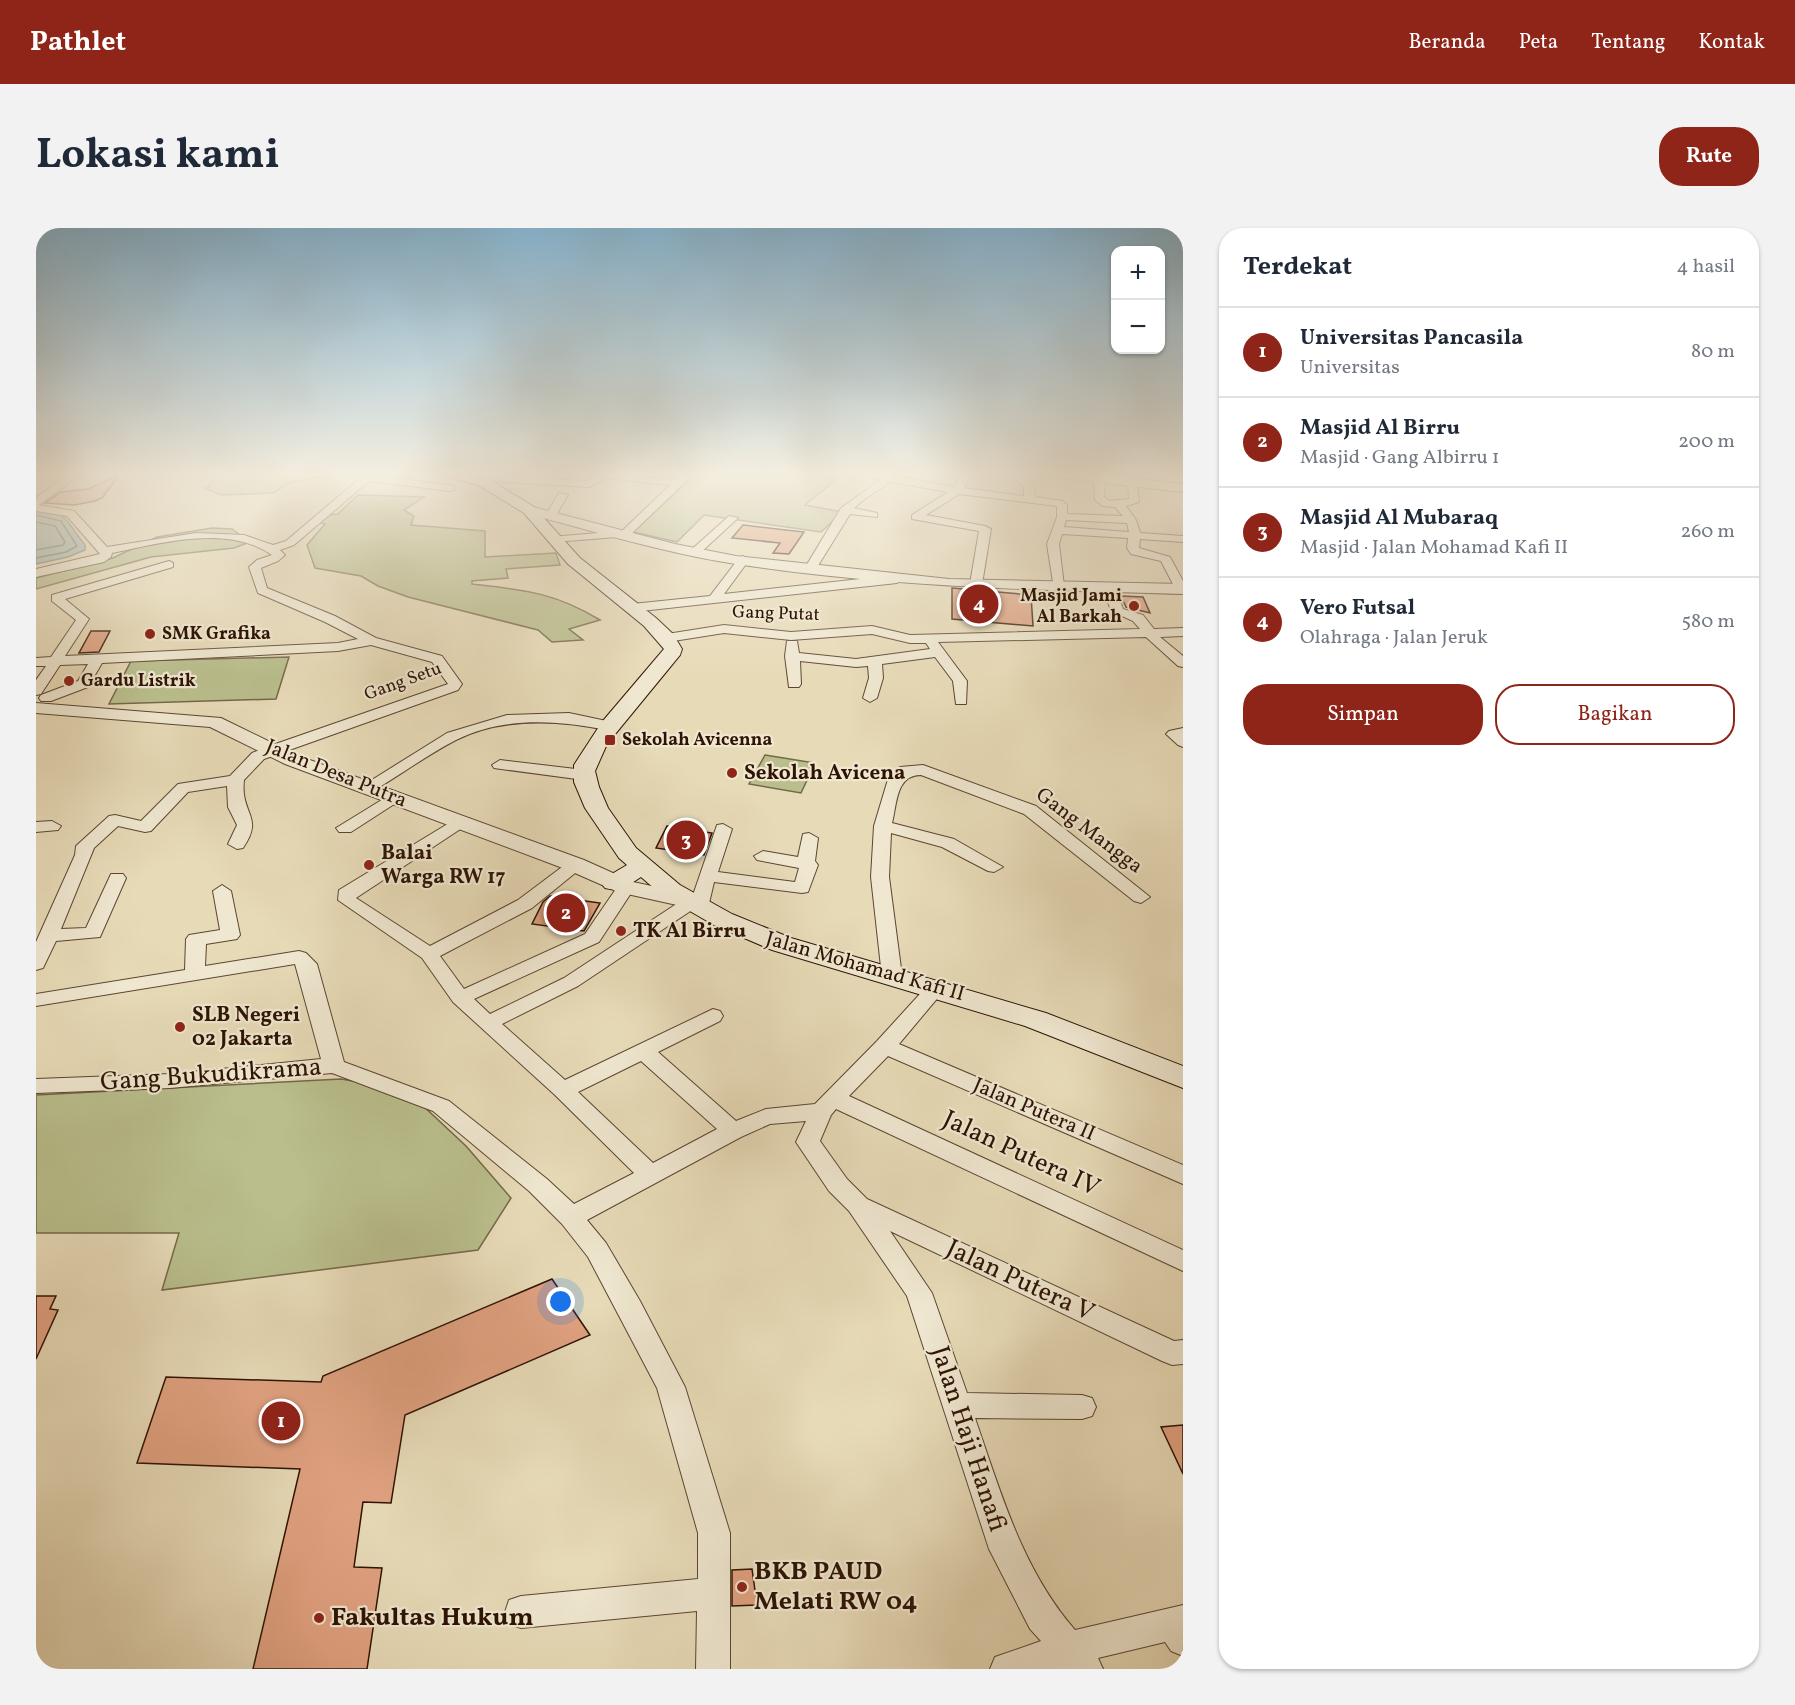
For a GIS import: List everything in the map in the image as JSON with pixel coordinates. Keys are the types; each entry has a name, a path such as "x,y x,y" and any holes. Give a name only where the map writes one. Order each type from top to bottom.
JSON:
{"main road":[{"path":"557,541 574,561 667,639 673,649 671,655 611,726 585,764 584,775"},
{"name":"Jalan Mohamad Kafi II","path":"584,775 607,828 645,868 692,904 757,936 1047,1023 1183,1078"},
{"path":"620,885 645,868"}],"street":[{"path":"36,573 100,560 107,555 97,541"},
{"path":"106,551 152,541"},
{"path":"248,541 280,546"},
{"path":"286,541 280,546 278,558 263,561 255,567 262,590 330,619 371,641"},
{"path":"653,541 695,552 743,560 812,566 897,579 976,584 1182,589 1166,559"},
{"path":"695,552 707,541"},
{"path":"812,566 827,541"},
{"path":"976,584 983,541"},
{"path":"1054,541 1058,586"},
{"path":"1134,541 1132,548 1135,552 1183,561"},
{"path":"715,597 743,560"},
{"path":"39,699 56,662 83,619 56,598 169,565"},
{"name":"Gang Putat","path":"632,608 715,597 897,579"},
{"path":"1109,588 1116,611 1138,618 1148,632 1182,662"},
{"name":"Gang Putat","path":"667,639 724,629 791,636 882,627 910,639 1183,632"},
{"path":"791,636 794,684"},
{"path":"928,639 941,652 960,681 961,701"},
{"path":"36,662 338,646 371,641"},
{"name":"Gang Setu","path":"279,755 453,687 455,684 437,660 371,641"},
{"path":"792,656 875,662 895,656 941,652"},
{"path":"39,699 83,684 97,660"},
{"path":"870,698 876,678 875,662"},
{"name":"Jalan Desa Putra","path":"39,699 214,722 279,755 576,865 620,885 692,904"},
{"path":"367,788 452,736 507,719 569,717 611,726"},
{"path":"1183,733 1174,734 1183,742"},
{"path":"36,964 84,855 85,846 115,820 146,827 165,804 184,787 207,786 236,779 258,756 279,755"},
{"path":"500,765 584,775"},
{"name":"Gang Mangga","path":"892,976 880,877 883,826 895,779 906,770 923,770 1030,810 1141,897"},
{"path":"236,779 235,801 246,821 246,833 237,844"},
{"path":"345,828 393,798"},
{"path":"459,822 346,894 346,900 429,954 460,998 563,1090 651,1174"},
{"path":"883,826 948,843 994,867"},
{"path":"488,1023 571,982 692,904 708,876 723,829"},
{"path":"806,862 809,838"},
{"path":"708,876 800,889 810,867 806,862 763,856"},
{"path":"429,954 525,904 576,865"},
{"path":"49,936 93,933 117,878"},
{"path":"460,998 592,938 620,885"},
{"path":"195,974 196,939 230,935 222,891"},
{"path":"36,1000 299,957 307,964 334,1066"},
{"path":"858,1205 838,1185 808,1142 828,1105 885,1046 936,988"},
{"path":"563,1090 713,1016"},
{"name":"Jalan Putera II","path":"885,1046 1183,1175"},
{"path":"642,1050 733,1131"},
{"name":"Gang Bukudikrama","path":"36,1086 170,1081 334,1066 441,1106 538,1185 579,1212 671,1387 714,1533 713,1669"},
{"path":"579,1212 733,1131 766,1117 828,1105"},
{"name":"Jalan Putera IV","path":"828,1105 1183,1262"},
{"name":"Jalan Putera V","path":"858,1205 1172,1353 1183,1352"},
{"name":"Jalan Haji Hanafi","path":"858,1205 919,1293 1005,1549 1042,1617 1078,1659"},
{"path":"957,1405 1082,1407"},
{"path":"521,1612 714,1593"},
{"path":"1007,1669 1078,1659 1179,1628"}],"green space":[{"path":"148,541 250,542 234,548 151,557 36,589 36,578 113,558"},
{"path":"310,541 485,541 485,557 556,553 560,565 506,569 508,578 472,581 472,584 553,598 568,603 600,620 569,629 583,640 552,642 538,630 408,597 378,586 361,576 315,568 307,545"},
{"path":"289,657 276,699 109,704 131,661"},
{"path":"765,755 815,763 801,793 749,784"},
{"path":"341,1079 364,1083 421,1104 466,1146 511,1198 478,1250 162,1290 179,1233 36,1233 36,1095"}],"water":[{"path":"36,541 82,541 85,545 85,550 68,557 36,564"}],"building":[{"path":"763,541 798,541 789,554 773,553 780,543"},
{"path":"952,588 1031,595 1033,626 952,619"},
{"name":"Masjid Jami Al Barkah","path":"1121,596 1143,597 1150,613 1126,607"},
{"path":"91,631 110,631 99,652 79,653"},
{"path":"667,826 712,833 704,855 656,848"},
{"path":"550,896 600,903 584,931 532,924 543,902"},
{"path":"552,1279 590,1335 405,1415 391,1503 363,1502 354,1567 382,1568 367,1669 253,1669 300,1469 137,1463 166,1377 321,1382 323,1376"},
{"path":"36,1296 56,1296 50,1309 58,1310 36,1359"},
{"path":"1183,1425 1183,1474 1161,1427"},
{"name":"BKB PAUD Melati RW 04","path":"752,1569 757,1605 732,1606 732,1570"}],"place":[{"name":"Vero Futsal","path":"979,604"},
{"name":"Masjid Jami Al Barkah","path":"1134,606"},
{"name":"SMK Grafika","path":"150,634"},
{"name":"Gardu Listrik","path":"69,681"},
{"name":"Sekolah Avicenna","path":"610,740"},
{"name":"Sekolah Avicena","path":"732,773"},
{"name":"Masjid Al Mubaraq","path":"686,840"},
{"name":"Balai Warga RW 17","path":"369,865"},
{"name":"Masjid Al Birru","path":"566,913"},
{"name":"TK Al Birru","path":"621,931"},
{"name":"SLB Negeri 02 Jakarta","path":"180,1027"},
{"name":"Universitas Pancasila","path":"281,1421"},
{"name":"BKB PAUD Melati RW 04","path":"742,1587"},
{"name":"Fakultas Hukum","path":"319,1618"}]}
